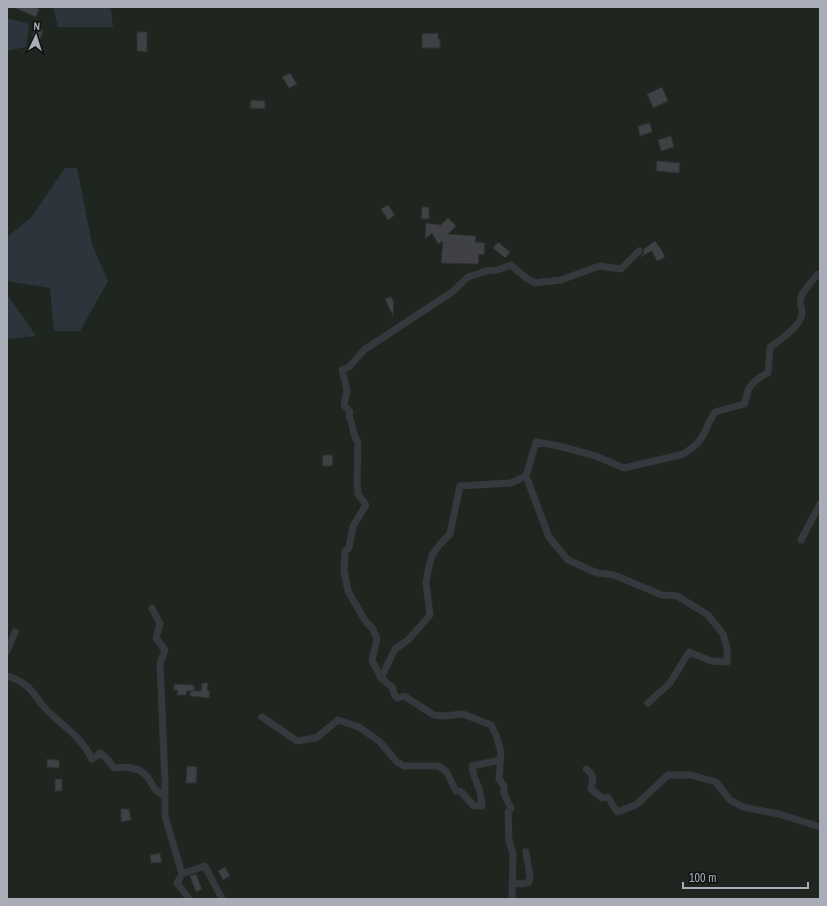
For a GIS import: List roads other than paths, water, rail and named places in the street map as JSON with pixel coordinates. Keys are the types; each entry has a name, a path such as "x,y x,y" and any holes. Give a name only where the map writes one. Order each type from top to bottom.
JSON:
{"street":[{"path":"512,899 513,854 509,841 508,812 511,808 504,794 504,786 499,779 501,752 496,735 491,725 463,714 444,716 434,715 404,696 398,698 395,696 392,687 381,678 372,660 377,639 373,629 366,622 348,591 344,571 346,551 349,548 353,526 366,505 358,494 358,442 352,428 350,412 344,405 347,390 342,370 348,367 364,350 452,292 468,277 511,265 526,278 535,282 561,280 598,266 621,269 639,251"},
{"path":"648,703 670,683 689,652 711,661 727,662 727,648 723,634 708,615 677,596 662,595 614,575 597,573 568,560 549,537 526,476 536,442 559,446 596,456 624,468 684,454 698,443 715,412 744,404 747,400 748,390 760,376 768,374 770,347 783,338 799,321 802,313 800,308 801,297 818,274 820,274"},
{"path":"381,678 395,649 408,640 430,615 426,583 428,571 432,555 450,534 460,486 511,483 526,476"},
{"path":"801,540 820,504"},
{"path":"152,608 160,624 156,638 165,650 160,664 165,816 182,874 178,882 189,899"},
{"path":"7,651 15,632"},
{"path":"7,676 23,683 33,692 43,706 75,734 86,747 92,759 100,754 108,760 114,768 127,767 140,770 147,776 155,789 165,797"},
{"path":"262,717 296,741 316,738 338,720 359,727 380,742 397,762 404,766 438,766 446,771 456,791 460,791 474,806 482,806 480,791 472,766 500,760"},
{"path":"586,768 593,774 594,778 591,789 602,798 608,797 617,812 636,805 668,775 691,775 716,782 730,800 743,807 779,814 820,826"},
{"path":"513,883 521,884 529,882 530,877 526,852"},
{"path":"182,874 205,866 222,899"}]}
